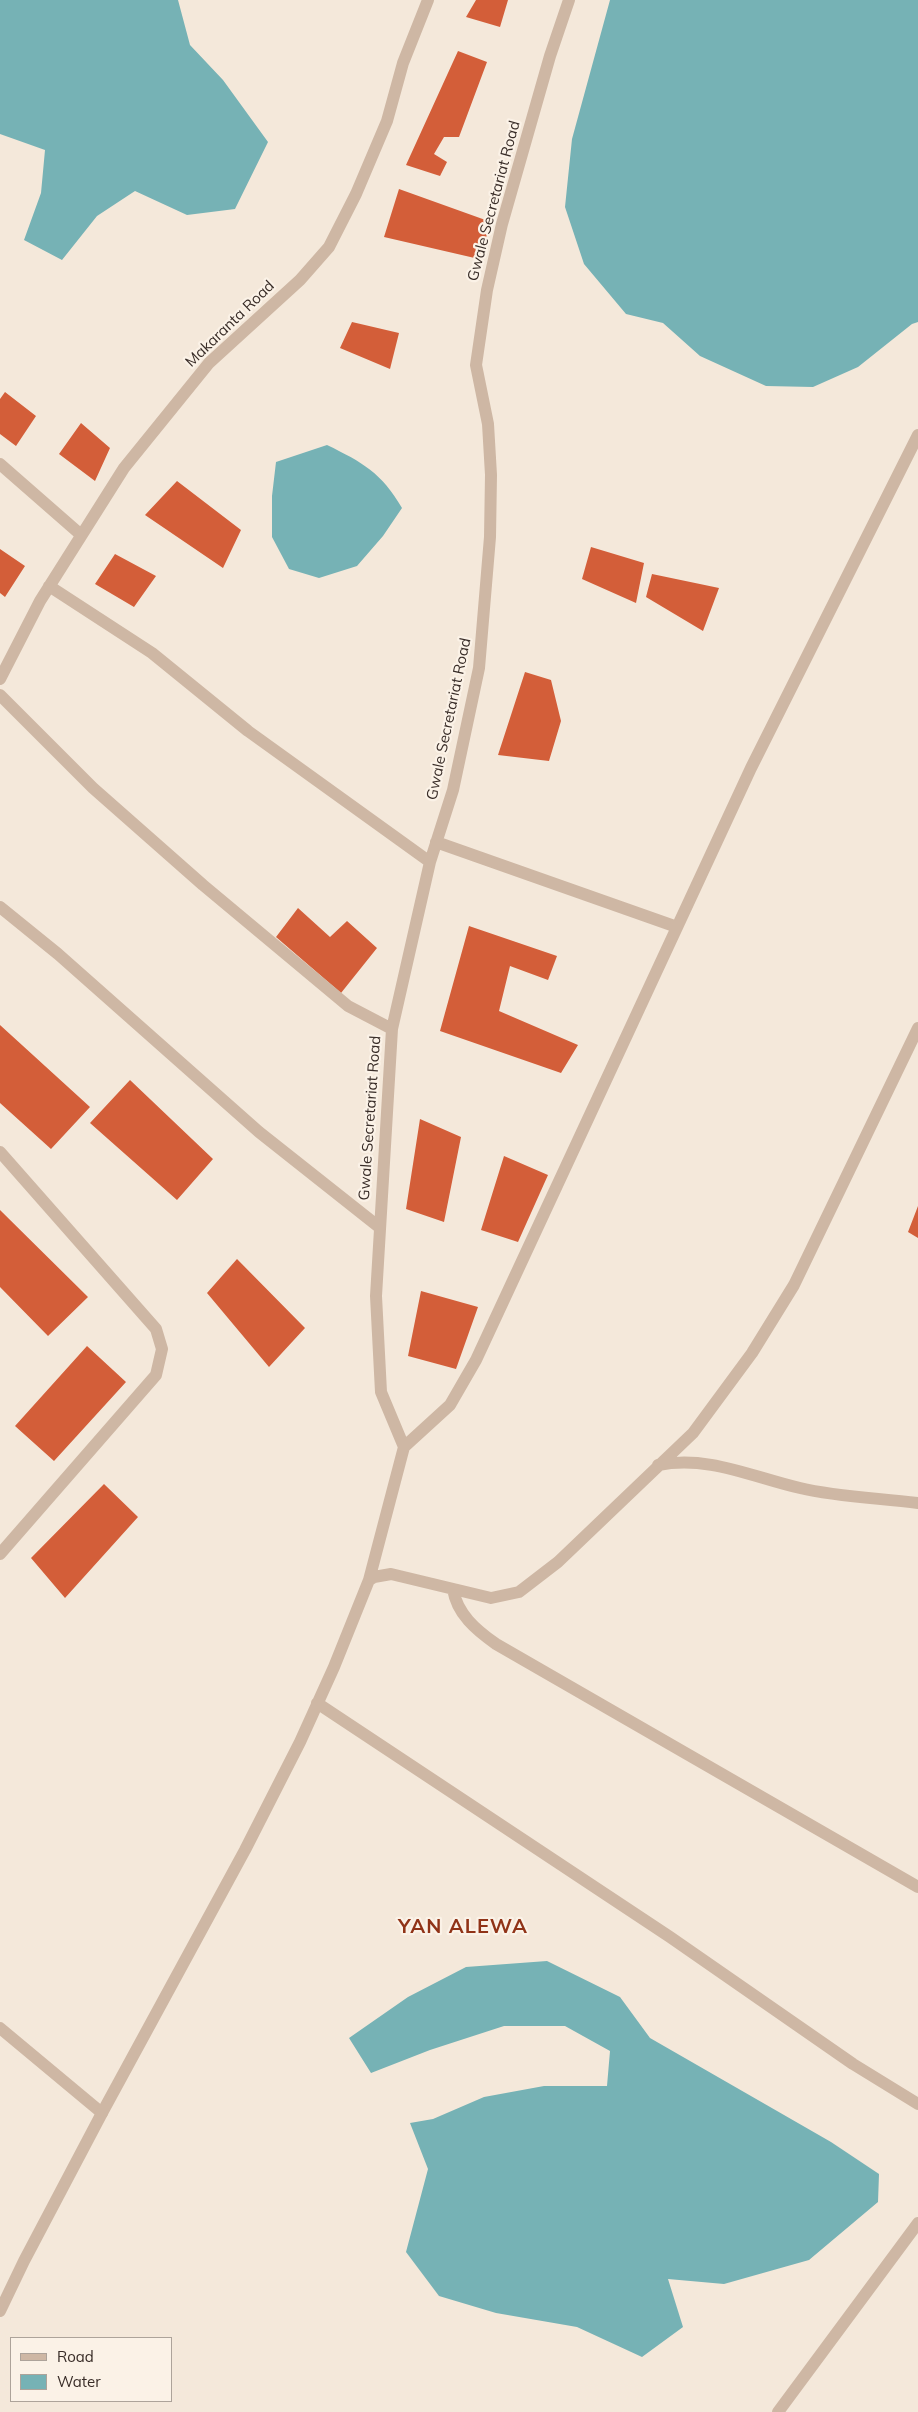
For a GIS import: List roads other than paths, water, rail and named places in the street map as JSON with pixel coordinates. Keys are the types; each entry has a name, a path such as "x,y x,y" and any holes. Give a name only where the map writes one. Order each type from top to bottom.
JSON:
{"street":[{"name":"Makaranta Road","path":"0,679 49,586 80,534 124,468 209,363 300,280 329,247 356,194 387,121 403,62 428,0"},
{"name":"Gwale Secretariat Road","path":"404,1447 381,1392 376,1296 392,1029 430,862 453,790 479,668 490,537 491,475 488,424 476,366 487,290 502,224 550,56 569,0"},
{"path":"0,2311 24,2261 102,2113 244,1850 317,1703 369,1580 404,1447 450,1406 476,1360 755,760 918,435"},
{"path":"0,464 80,534"},
{"path":"49,586 152,653 248,731 430,862"},
{"path":"0,695 93,788 211,892 348,1006 392,1029"},
{"path":"436,842 677,928"},
{"path":"0,907 58,954 258,1132 379,1227"},
{"path":"369,1580 380,1575 391,1574 491,1598 519,1592 558,1562 693,1433 720,1399 752,1353 794,1284 918,1028"},
{"path":"0,1152 156,1329 162,1349 156,1375 0,1554"},
{"path":"658,1465 690,1462 723,1466 801,1488 918,1504"},
{"path":"453,1589 454,1600 465,1617 476,1629 496,1644 918,1887"},
{"path":"317,1703 670,1937 853,2064 918,2104"},
{"path":"0,2028 102,2113"},
{"path":"778,2412 918,2223"}],"water":[{"path":"0,0 178,0 190,45 223,80 268,142 235,209 187,215 135,191 97,216 62,260 24,240 41,193 45,150 0,134"},
{"path":"610,0 918,0 918,322 912,324 858,367 813,387 766,386 700,356 663,323 626,314 584,264 565,207 572,139"},
{"path":"327,445 361,463 379,477 402,508 383,536 357,566 319,578 289,569 272,537 272,496 276,462"},
{"path":"547,1961 620,1997 650,2038 831,2142 879,2174 878,2202 809,2260 724,2284 668,2279 683,2327 642,2357 577,2327 496,2313 439,2296 406,2252 428,2169 410,2123 433,2119 484,2097 544,2086 607,2086 610,2051 565,2026 504,2026 430,2050 371,2073 349,2038 408,1997 466,1967"}],"district":[{"name":"YAN ALEWA","path":"463,1927"}]}
